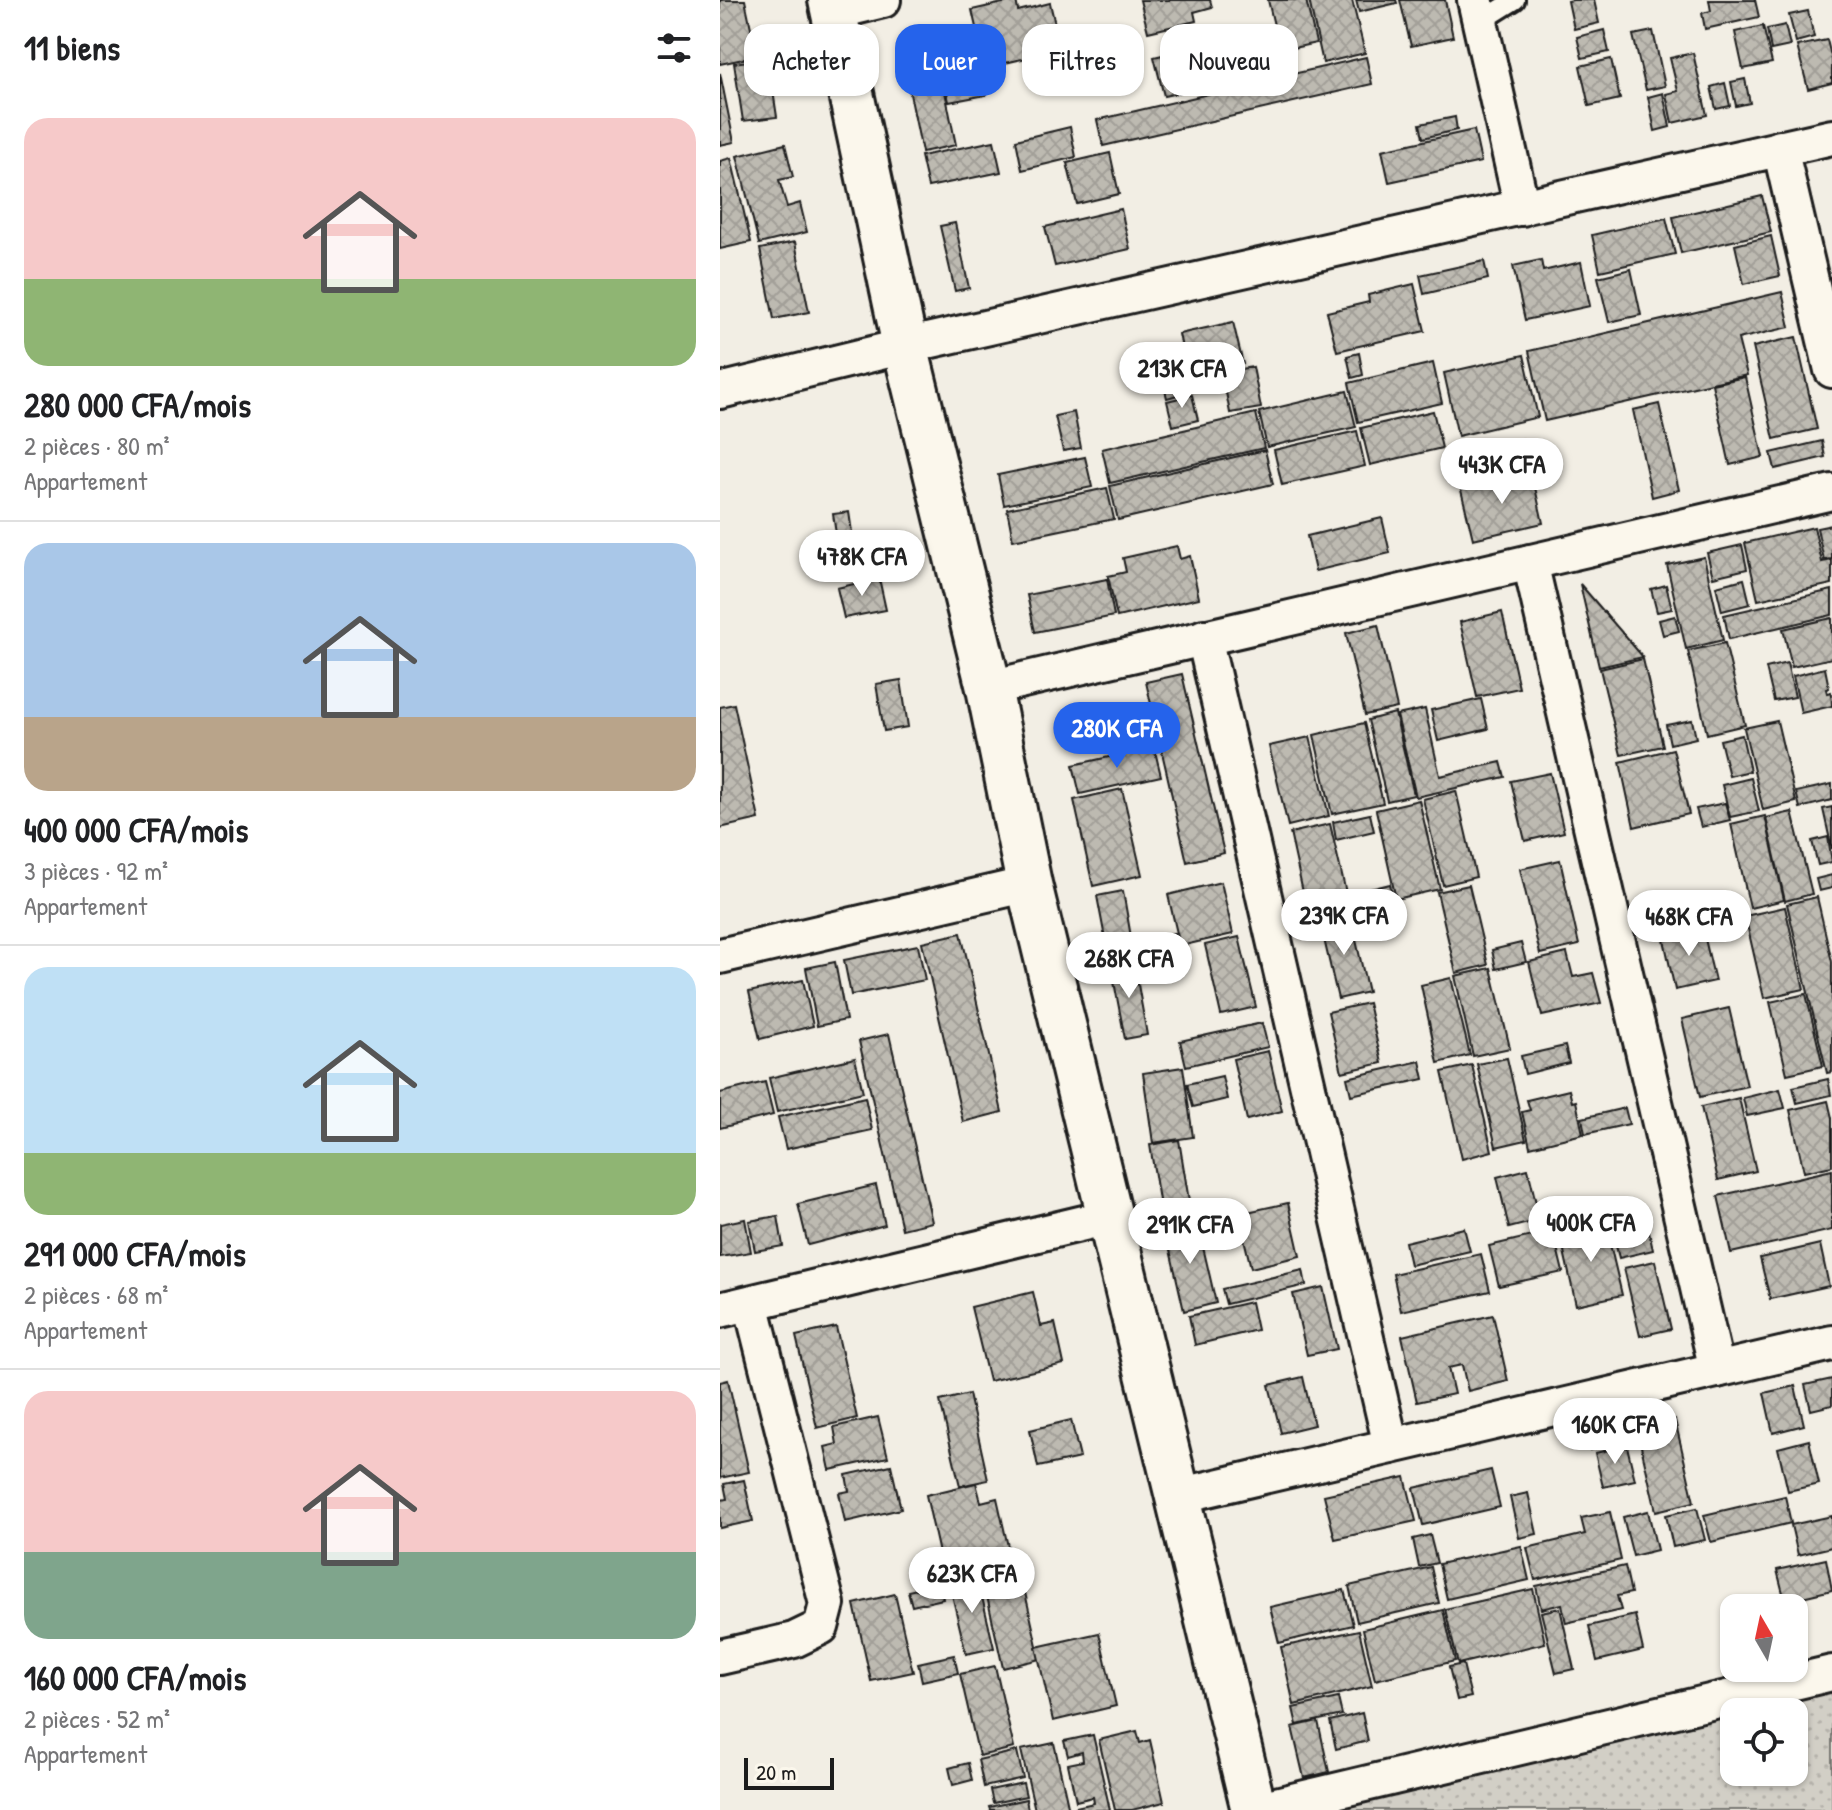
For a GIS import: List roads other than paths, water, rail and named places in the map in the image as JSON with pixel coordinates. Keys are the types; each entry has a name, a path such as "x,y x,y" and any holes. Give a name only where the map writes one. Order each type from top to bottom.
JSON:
{"street":[{"path":"883,0 833,6 905,346 989,688 1029,884 1254,1810 1832,1673"},
{"path":"1477,11 1522,208"},
{"path":"720,391 905,346 1832,137"},
{"path":"1780,148 1832,370"},
{"path":"989,688 1832,492"},
{"path":"1530,562 1717,1370"},
{"path":"1204,637 1391,1446"},
{"path":"720,956 1029,884"},
{"path":"720,1657 794,1640 821,1627 827,1604 736,1306 1109,1217"},
{"path":"1178,1496 1832,1343"}],"lane":[{"path":"1477,11 1515,0"}]}
